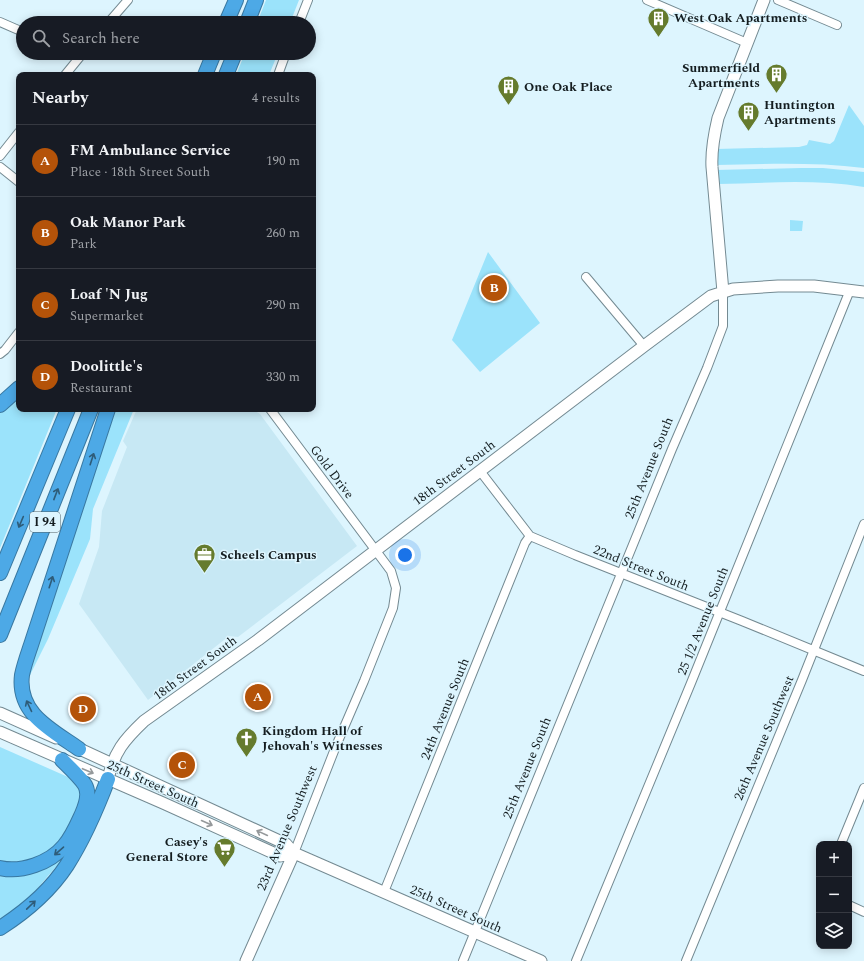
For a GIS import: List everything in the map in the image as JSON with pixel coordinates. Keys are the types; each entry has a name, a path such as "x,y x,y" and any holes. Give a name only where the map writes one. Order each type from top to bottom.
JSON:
{"highway":[{"path":"229,16 236,0"},
{"path":"250,16 256,0"},
{"path":"207,72 211,60"},
{"path":"227,72 232,60"},
{"path":"0,405 16,391"},
{"name":"I 94","path":"0,573 67,412"},
{"name":"I 94","path":"0,635 90,412"},
{"path":"79,749 41,723 33,715 28,707 23,690 22,675 47,593 107,412"},
{"path":"0,868 22,869 40,863 53,856 64,847 74,832 85,807 87,798 85,785 62,760"},
{"path":"0,928 22,914 52,884 66,866 77,847 108,779"}],"street":[{"path":"114,16 128,0"},
{"path":"302,16 308,0"},
{"path":"647,0 747,43"},
{"name":"25th Avenue South","path":"463,961 723,326 723,292 712,154 713,137 718,118 764,0"},
{"path":"778,0 837,25"},
{"path":"0,22 16,29"},
{"path":"67,72 75,60"},
{"path":"279,72 283,60"},
{"path":"0,156 16,136"},
{"path":"0,167 16,180"},
{"path":"586,277 644,346"},
{"name":"18th Street South","path":"108,779 111,764 120,747 144,721 247,648 711,296 733,289 778,286 814,286 864,292"},
{"name":"25 1/2 Avenue South","path":"576,961 850,290"},
{"path":"0,354 16,336"},
{"name":"Gold Drive","path":"272,412 376,550"},
{"path":"480,471 530,536"},
{"name":"26th Avenue Southwest","path":"686,961 864,524"},
{"name":"22nd Street South","path":"530,536 864,671"},
{"name":"24th Avenue South","path":"384,892 513,572 525,543 530,536"},
{"name":"23rd Avenue Southwest","path":"246,961 294,853 393,608 396,588 391,571 376,550"},
{"name":"25th Street South","path":"4,714 286,844 294,853 541,961"},
{"name":"25th Street South","path":"0,732 280,856 294,853"},
{"path":"842,841 864,788"},
{"path":"852,906 864,912"}],"shaded area":[{"path":"266,0 299,0 293,16 260,16"},
{"path":"242,60 275,60 270,72 237,72"},
{"path":"849,105 864,126 864,168 809,164 716,165 716,149 799,147 807,145 809,140 830,144 834,141"},
{"path":"823,168 864,172 864,187 809,182 718,184 716,170"},
{"path":"790,220 803,221 802,231 790,231"},
{"path":"488,252 540,323 480,372 452,340"},
{"path":"16,396 16,412 56,412 0,548 0,409"},
{"path":"111,412 133,412 93,509 90,539 48,639 28,679 25,675"},
{"name":"Scheels Campus","path":"136,412 257,412 260,414 357,546 238,637 229,636 148,700 79,604 99,547 102,511 127,447 123,441"},
{"path":"0,747 68,777 81,791 82,800 69,832 41,860 0,865"},
{"path":"70,842 65,856 25,903 0,924 0,874"}],"place":[{"name":"West Oak Apartments","path":"659,38"},
{"name":"Summerfield Apartments","path":"776,94"},
{"name":"One Oak Place","path":"509,106"},
{"name":"Huntington Apartments","path":"748,132"},
{"name":"Oak Manor Park","path":"494,288"},
{"name":"Scheels Campus","path":"204,574"},
{"name":"FM Ambulance Service","path":"258,697"},
{"name":"Doolittle's","path":"83,709"},
{"name":"Kingdom Hall of Jehovah's Witnesses","path":"247,758"},
{"name":"Loaf 'N Jug","path":"182,765"},
{"name":"Casey's General Store","path":"224,868"}]}
